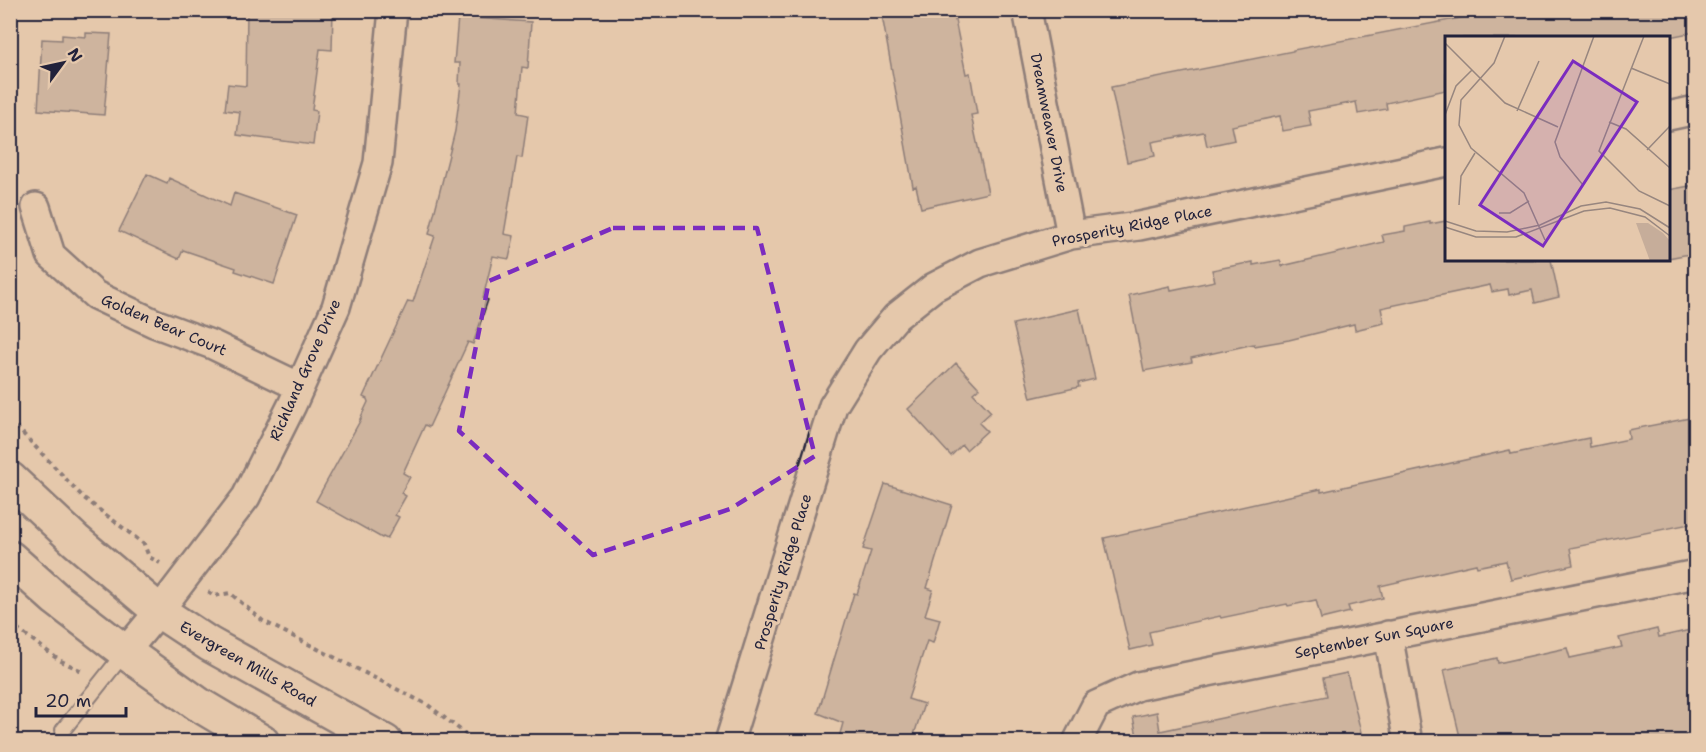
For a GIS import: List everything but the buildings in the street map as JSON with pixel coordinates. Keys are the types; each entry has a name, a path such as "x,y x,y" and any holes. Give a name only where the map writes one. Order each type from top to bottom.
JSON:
{"main road":[{"name":"Evergreen Mills Road","path":"10,479 75,540 159,610 209,644 385,741"},
{"path":"10,558 56,599 125,652 198,704 262,741"}],"street":[{"name":"Richland Grove Drive","path":"125,652 246,497 336,307 378,163 393,10"},
{"name":"Dreamweaver Drive","path":"1027,10 1071,235"},
{"path":"1670,116 1695,110"},
{"name":"Prosperity Ridge Place","path":"729,741 833,406 868,350 896,317 934,287 980,263 1071,235 1139,226 1445,162"},
{"name":"Golden Bear Court","path":"36,207 51,255 95,295 154,323 213,345 300,387"},
{"name":"September Sun Square","path":"1077,741 1096,705 1137,686 1695,574"},
{"path":"1388,635 1408,741"}],"lane":[{"path":"63,730 125,652"}],"path":[{"path":"10,420 84,498 144,544 149,557 214,596 230,593 263,621 428,705 476,741"}],"highlighted area":[{"path":"613,228 757,228 815,456 730,509 593,555 459,431 489,281"}]}
